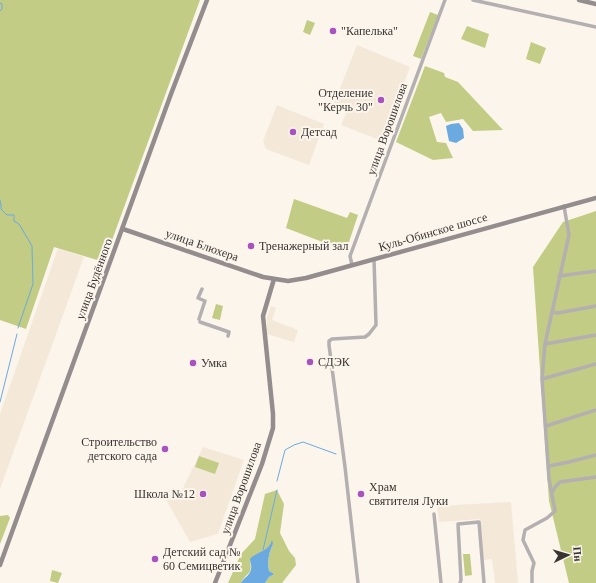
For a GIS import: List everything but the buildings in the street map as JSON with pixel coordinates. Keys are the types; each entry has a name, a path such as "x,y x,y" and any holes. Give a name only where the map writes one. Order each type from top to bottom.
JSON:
{"main road":[{"name":"улица Будённого","path":"0,565 171,94 207,0"},
{"path":"579,0 596,4"},
{"name":"Куль-Обинское шоссе","path":"274,279 288,280 306,278 596,198"},
{"name":"улица Блюхера","path":"123,229 263,277 274,279"},
{"name":"улица Ворошилова","path":"215,583 262,464 273,428 273,414 263,316 274,279"}],"street":[{"name":"улица Ворошилова","path":"352,265 350,256 445,0"},
{"path":"473,0 596,27"},
{"path":"532,583 534,563 523,540 525,530 548,518 555,511 549,479 542,379 545,344 569,235 564,206"},
{"path":"358,583 329,341 333,339 365,336 369,334 376,325 374,259"},
{"path":"559,276 596,271"},
{"path":"202,289 198,298 205,301 199,320 229,332 228,336"},
{"path":"552,312 558,313 596,306"},
{"path":"545,344 596,335"},
{"path":"542,379 596,364"},
{"path":"546,426 596,410"},
{"path":"549,466 596,455"},
{"path":"552,493 560,482 596,477"},
{"path":"434,514 441,583"},
{"path":"460,583 458,524 479,522 484,583"}],"shaded area":[{"path":"357,45 410,67 382,141 341,125 347,111 333,106"},
{"name":"Детсад","path":"277,105 324,124 309,165 266,149 263,141"},
{"path":"58,248 84,257 0,489 0,414"},
{"path":"271,306 276,308 272,320 298,330 294,342 267,334 267,318"},
{"name":"Школа №12","path":"203,447 244,460 218,534 190,542 165,498 182,490"},
{"path":"511,502 518,583 495,583 492,559 484,560 480,519 439,522 437,506"}],"green space":[{"path":"0,0 200,0 104,262 54,247 26,329 0,320"},
{"path":"430,12 438,15 421,59 413,56"},
{"path":"307,20 315,23 310,35 303,32"},
{"path":"467,26 489,34 485,48 461,39"},
{"path":"531,42 546,48 540,64 526,59"},
{"path":"425,66 444,73 445,77 458,82 503,130 473,131 463,119 446,122 441,113 429,117 437,142 446,143 453,158 433,160 396,142"},
{"path":"294,199 347,218 350,212 358,215 346,251 286,228"},
{"path":"596,211 596,583 569,583 549,501 533,267 563,222"},
{"path":"216,304 223,306 220,320 212,318"},
{"path":"199,456 219,463 215,474 195,467"},
{"path":"277,490 284,504 280,533 289,551 295,558 296,565 282,583 265,583 269,577 273,575 273,573 269,571 268,567 270,550 273,544 271,544 269,547 252,558 250,561 250,572 241,583 228,583 241,554 255,539 265,494"},
{"path":"8,515 10,518 0,544 0,516"},
{"path":"463,554 470,554 472,575 465,576"},
{"path":"52,570 62,573 58,583 50,581"}],"water":[{"path":"459,123 463,129 464,138 456,143 449,141 446,126"},
{"path":"272,540 273,544 269,554 268,563 269,571 273,573 273,575 269,577 265,583 241,583 250,571 250,559 266,549"}],"waterway":[{"path":"0,3 2,4 2,9 0,11"},
{"path":"0,200 1,209 7,215 14,215 14,221 19,224 32,246 33,284 18,328"},
{"path":"0,402 17,334"},
{"path":"277,481 285,450 294,445 303,442 336,454"},
{"path":"263,550 277,490"}],"place":[{"name":"\"Капелька\"","path":"333,31"},
{"name":"Отделение \"Керчь 30\"","path":"381,100"},
{"name":"Детсад","path":"293,132"},
{"name":"Тренажерный зал","path":"251,246"},
{"name":"СДЭК","path":"310,362"},
{"name":"Умка","path":"193,363"},
{"name":"Строительство детского сада","path":"165,449"},
{"name":"Школа №12","path":"203,494"},
{"name":"Храм святителя Луки","path":"361,494"},
{"name":"Детский сад № 60 Семицветик","path":"155,559"}]}
